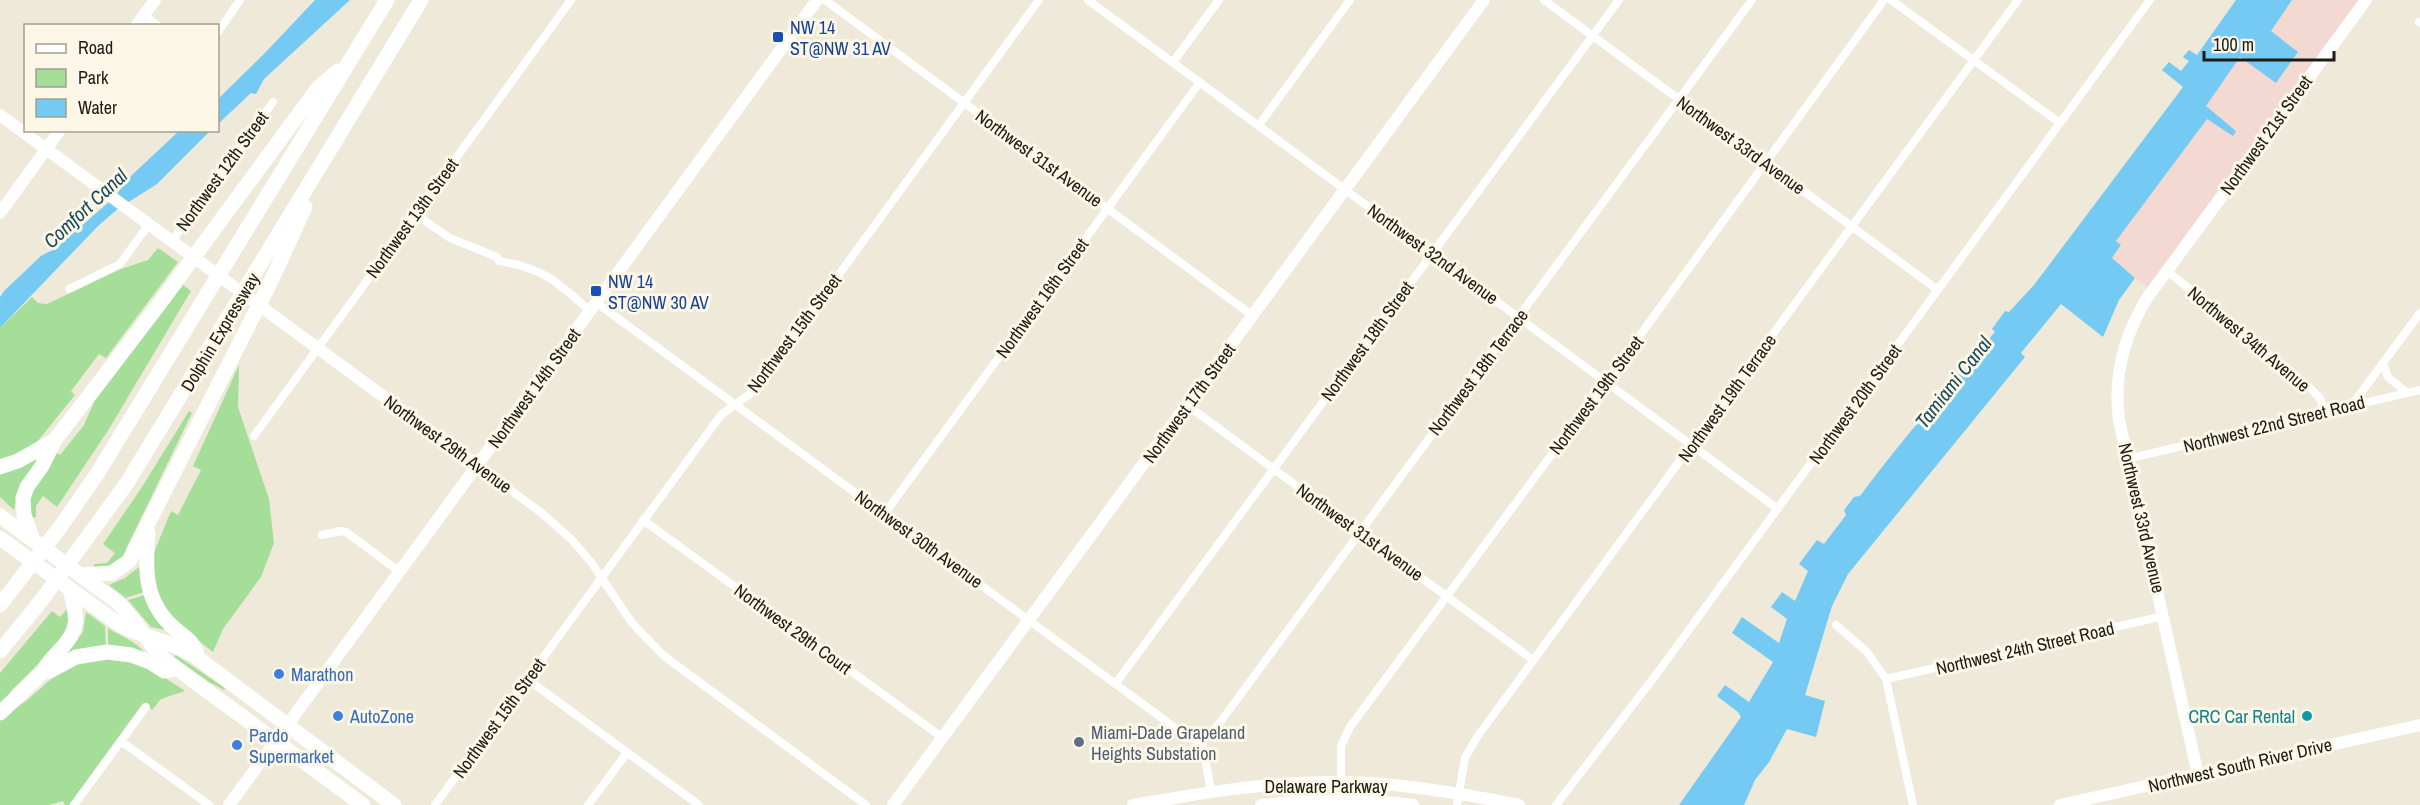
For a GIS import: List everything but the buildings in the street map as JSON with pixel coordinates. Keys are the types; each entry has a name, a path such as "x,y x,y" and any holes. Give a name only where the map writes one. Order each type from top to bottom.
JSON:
{"highway":[{"name":"Dolphin Expressway","path":"0,605 61,526 121,438 387,0"},
{"name":"Dolphin Expressway","path":"0,651 85,544 132,474 421,0"},
{"path":"33,540 24,516 23,498 30,481 42,466 55,440 318,88 350,61"},
{"path":"81,575 112,573 124,566 133,554 272,279 333,144"},
{"path":"0,467 18,461 55,440"},
{"path":"0,516 127,611 155,651 363,805"},
{"path":"149,521 145,564 149,592 162,615 195,645 198,658"},
{"path":"0,538 120,626 176,645 198,658 394,805"},
{"path":"0,553 19,552"},
{"path":"0,713 44,670 47,663 69,640 75,628 76,613 70,589"},
{"path":"44,670 50,670 81,656 107,652 142,658 164,671 178,669"}],"street":[{"path":"140,20 155,0"},
{"path":"219,31 240,0"},
{"name":"Northwest 13th Street","path":"254,436 572,0"},
{"name":"Northwest 14th Street","path":"229,805 817,0"},
{"name":"Northwest 31st Avenue","path":"825,0 1253,316"},
{"name":"Northwest 15th Street","path":"435,805 721,415 754,391 1039,0"},
{"name":"Northwest 32nd Avenue","path":"1088,0 1778,509"},
{"path":"1173,63 1219,0"},
{"path":"1258,125 1350,0"},
{"name":"Northwest 17th Street","path":"893,805 1484,0"},
{"name":"Northwest 33rd Avenue","path":"1544,0 1938,290"},
{"name":"Northwest 18th Street","path":"1116,683 1619,0"},
{"name":"Northwest 18th Terrace","path":"1202,742 1211,734 1752,0"},
{"name":"Northwest 19th Street","path":"1341,801 1341,753 1346,734 1884,0"},
{"path":"1891,0 2060,123"},
{"name":"Northwest 19th Terrace","path":"1458,799 1463,766 1472,745 2018,0"},
{"name":"Northwest 20th Street","path":"1556,805 1778,509 2150,0"},
{"name":"Northwest 21st Street","path":"2166,270 2366,0"},
{"name":"Northwest 16th Street","path":"885,513 1200,82"},
{"name":"Northwest 12th Street","path":"172,241 273,102"},
{"name":"Northwest 29th Avenue","path":"0,115 24,132"},
{"name":"Northwest 29th Avenue","path":"24,132 558,527 587,557 632,623 664,656 866,805"},
{"path":"0,213 59,132"},
{"name":"Northwest 30th Avenue","path":"415,214 450,238 497,257 499,261 530,266 593,307 736,405 1189,738 1202,742"},
{"path":"69,289 120,264 149,224"},
{"name":"Northwest 33rd Avenue","path":"2166,270 2136,318 2126,339 2117,381 2118,410 2198,775"},
{"name":"Northwest 34th Avenue","path":"2166,270 2315,393 2323,404 2325,412"},
{"path":"2351,405 2420,314"},
{"path":"2383,363 2391,380 2406,392"},
{"name":"Northwest 22nd Street Road","path":"2127,459 2420,390"},
{"name":"Northwest 31st Avenue","path":"1187,405 1533,660"},
{"name":"Northwest 29th Court","path":"644,520 943,738"},
{"path":"322,535 345,532 400,572"},
{"name":"Northwest 24th Street Road","path":"1886,679 2164,616"},
{"path":"1836,625 1867,652 1886,679 1914,805"},
{"path":"527,679 699,805"},
{"path":"74,805 146,707"},
{"name":"Northwest South River Drive","path":"2060,805 2420,724"},
{"path":"121,741 208,805"},
{"path":"1202,742 1211,792"},
{"path":"588,805 627,753"},
{"name":"Delaware Parkway","path":"1133,805 1211,792 1286,784 1341,782 1389,784 1458,799 1519,805"},
{"name":"Delaware Parkway","path":"1261,805 1341,801 1413,805"}],"shaded area":[{"path":"2292,0 2368,0 2155,294 2112,258 2121,246 2116,241 2207,118 2232,135 2236,130 2205,107 2240,57 2298,52 2270,31"}],"green space":[{"path":"158,248 178,262 106,358 99,354 71,391 75,395 33,447 0,461 0,328 32,297 38,303 47,304 121,269 148,260"},
{"path":"183,285 191,291 109,429 57,507 43,496 36,506 36,517 32,518 31,500 41,476 57,453 60,455 84,425 94,402"},
{"path":"239,365 238,407 269,499 274,543 261,577 223,629 213,652 180,626 165,609 155,589 153,555 171,511 178,515 201,470 193,466"},
{"path":"189,411 192,413 126,549 128,553 110,568 93,567 95,564 107,563 115,553 103,544"},
{"path":"37,461 16,499 14,510 0,497 0,473"},
{"path":"139,567 144,592 126,598 109,585 125,578"},
{"path":"145,595 165,630 151,627 128,600"},
{"path":"69,607 70,615 64,638 12,690 0,707 0,673 52,611 60,617"},
{"path":"86,612 105,626 106,646 67,654 83,632"},
{"path":"108,628 141,648 144,652 108,647"},
{"path":"176,655 225,688 224,690 174,657"},
{"path":"104,656 136,662 185,691 161,699 152,710 143,703 69,805 65,805 63,801 49,805 0,805 0,719 26,701 65,667"}],"water":[{"path":"315,0 350,0 264,79 256,94 251,93 219,123 219,98"},
{"name":"Tamiami Canal","path":"2236,0 2292,0 2271,31 2298,52 2276,83 2240,57 2206,106 2236,131 2233,136 2207,119 2116,241 2121,245 2112,258 2135,278 2119,300 2103,337 2061,304 2021,353 2025,357 1848,574 1832,606 1805,695 1825,701 1816,737 1787,729 1769,762 1755,780 1744,805 1679,805 1741,717 1717,696 1725,685 1749,702 1773,662 1732,633 1742,617 1779,643 1787,619 1771,607 1782,592 1795,601 1808,571 1799,564 1817,540 1824,544 1846,515 1844,510 1854,497 1860,496 1995,332 1992,329 2005,311 2009,312 2034,285 2183,87 2162,70 2169,62 2181,71 2189,61 2183,57 2189,50 2197,55"},
{"path":"178,132 209,132 157,184 119,208 99,225 0,328 0,297 4,291 41,256 56,248 117,195 132,175"}],"place":[{"name":"NW 14 ST@NW 31 AV","path":"778,37"},
{"name":"NW 14 ST@NW 30 AV","path":"596,291"},
{"name":"Marathon","path":"279,674"},
{"name":"AutoZone","path":"338,716"},
{"name":"CRC Car Rental","path":"2307,716"},
{"name":"Miami-Dade Grapeland Heights Substation","path":"1079,742"},
{"name":"Pardo Supermarket","path":"237,745"}],"water label":[{"name":"Comfort Canal","path":"85,208"}]}
